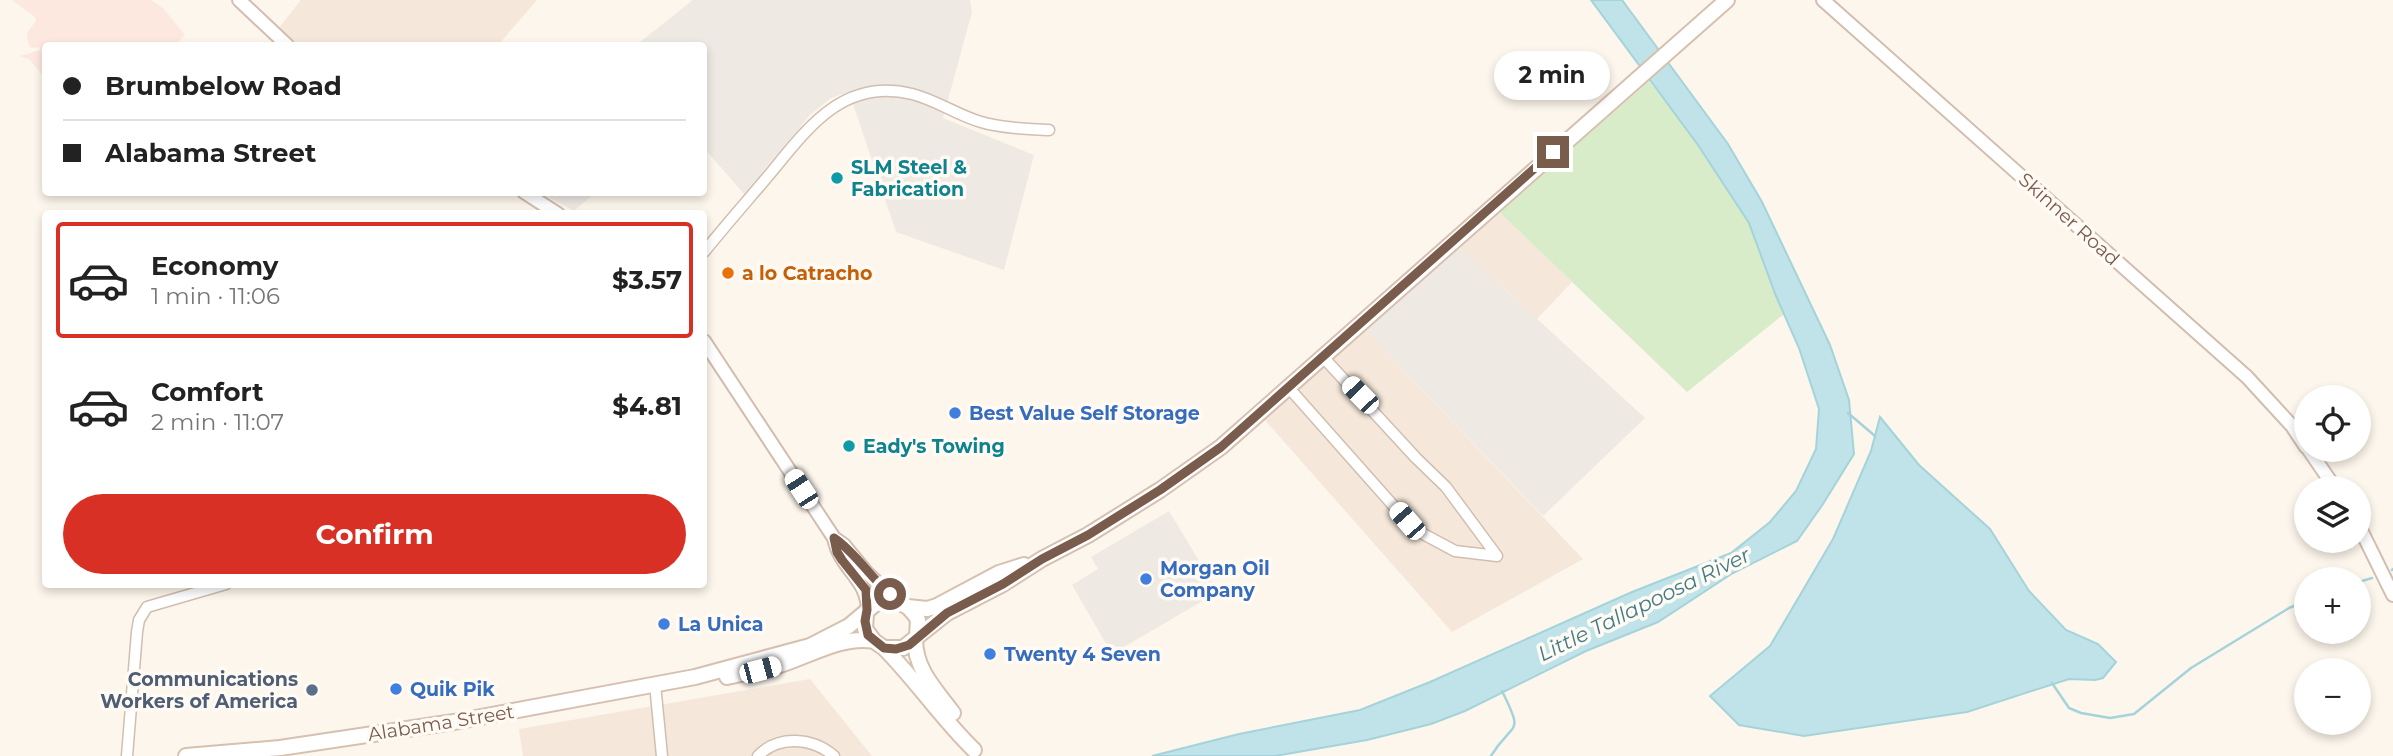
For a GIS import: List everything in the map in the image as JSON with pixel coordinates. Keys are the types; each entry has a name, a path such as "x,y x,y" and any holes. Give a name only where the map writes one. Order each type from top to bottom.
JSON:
{"main road":[{"path":"879,644 903,648 947,613 1088,535 1166,486 1221,447 1727,0"},
{"path":"976,753 952,728 915,680 865,629 867,611 886,599 927,608 937,606 999,573 1042,559"},
{"path":"902,604 918,620 916,653 920,669 960,722 976,753"},
{"name":"Alabama Street","path":"186,756 281,752 695,677 810,646 849,626 867,611"},
{"name":"Alabama Street","path":"695,677 726,677 760,670 860,639 879,644"}],"street":[{"path":"239,0 284,42"},
{"name":"Skinner Road","path":"1823,0 2247,377 2294,429"},
{"path":"707,248 816,120 842,101 858,95 883,91 908,93 981,122 1049,130"},
{"path":"529,196 552,210"},
{"path":"707,346 834,538 842,560 866,590 867,611"},
{"path":"1289,388 1414,529 1455,551 1497,556 1446,487 1323,357"},
{"path":"834,538 844,545 867,573 902,604"},
{"path":"2371,550 2393,595"},
{"path":"127,756 139,620 147,607 212,588"},
{"path":"655,684 662,756"},
{"path":"758,756 779,743 794,741 822,746 834,756"}],"shaded area":[{"path":"12,0 151,0 163,8 185,35 178,42 42,42 42,74 30,60 20,56 40,50 40,47 31,48 28,43 27,33 36,21 35,17"},
{"path":"301,0 537,0 501,42 296,42 278,29"},
{"path":"693,0 970,0 972,12 943,118 1034,155 1004,270 896,232 849,92 831,98 810,115 744,194 707,151 707,42 640,42"},
{"path":"546,196 592,196 572,210"},
{"path":"1499,212 1572,282 1537,319 1460,248"},
{"path":"1460,248 1645,418 1543,516 1366,331"},
{"path":"1366,331 1583,559 1452,632 1265,420"},
{"name":"Morgan Oil Company","path":"1169,511 1218,592 1112,654 1072,585 1098,569 1091,557"},
{"path":"810,679 872,756 523,756 519,729"}],"green space":[{"path":"1649,81 1699,145 1749,223 1784,314 1687,392 1499,212"}],"water":[{"name":"Little Tallapoosa River","path":"1591,0 1622,0 1728,144 1762,202 1830,345 1849,400 1854,454 1797,541 1733,573 1658,622 1586,651 1465,711 1431,724 1367,740 1275,756 1152,756 1239,734 1360,710 1430,682 1632,592 1731,553 1770,522 1796,491 1816,449 1819,409 1799,348 1749,223 1698,145"},
{"path":"1880,417 1919,465 1990,529 2029,591 2066,630 2098,644 2116,662 2103,678 2069,679 1967,712 1804,736 1739,725 1710,696 1770,646 1833,539 1871,451"}],"waterway":[{"path":"1848,413 1875,436"},
{"path":"2052,683 2069,708 2081,713 2110,718 2134,714 2191,668 2294,606"},
{"path":"1491,756 1514,722 1502,691"}],"place":[{"name":"SLM Steel & Fabrication","path":"837,178"},
{"name":"a lo Catracho","path":"728,273"},
{"name":"Best Value Self Storage","path":"955,413"},
{"name":"Eady's Towing","path":"849,446"},
{"name":"Morgan Oil Company","path":"1146,579"},
{"name":"La Unica","path":"664,624"},
{"name":"Twenty 4 Seven","path":"990,654"},
{"name":"Quik Pik","path":"396,689"},
{"name":"Communications Workers of America","path":"312,690"}],"route":[{"path":"890,594 867,573 844,545 834,538 837,552 866,590 865,629 868,635 884,648 896,649 909,645 947,613 1088,535 1160,490 1221,447 1553,152"}]}
